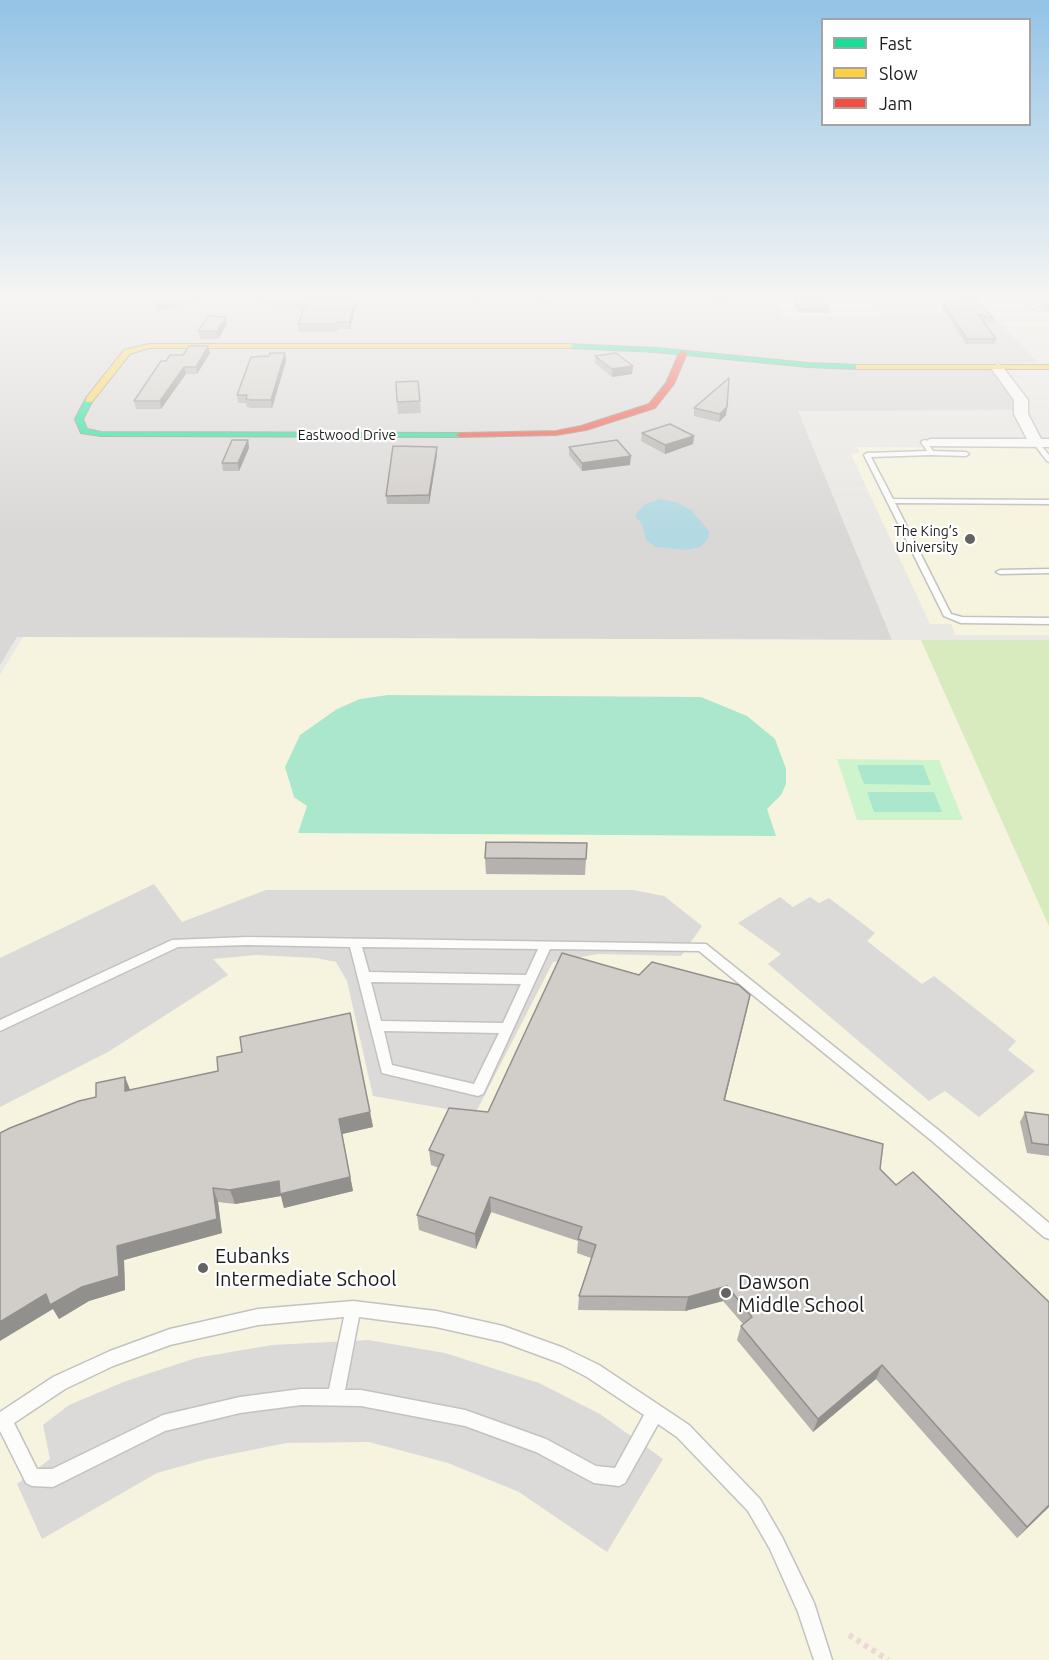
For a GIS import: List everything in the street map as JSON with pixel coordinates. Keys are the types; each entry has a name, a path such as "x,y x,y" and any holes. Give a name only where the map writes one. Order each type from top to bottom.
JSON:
{"street":[{"name":"Eastwood Drive","path":"108,376 82,409 79,419 84,431 101,434 214,435 556,433 583,428 652,406 670,384 673,376"},
{"path":"1003,376 1021,400 1021,414 1043,443"},
{"path":"930,448 1043,443"}],"lane":[{"path":"1043,443 1049,460"},
{"path":"966,454 930,448 867,455 948,616 961,620 1049,621"},
{"path":"890,501 1049,502"},
{"path":"1000,572 1049,571"},
{"path":"0,1026 176,943 248,941 702,947 937,1137 1049,1232"},
{"path":"355,942 387,1069 478,1090 546,945"},
{"path":"364,977 530,980"},
{"path":"377,1026 507,1028"},
{"path":"335,1398 353,1309"},
{"path":"655,1412 619,1477 594,1474 540,1445 465,1418 361,1398 301,1397 240,1405 163,1423 53,1478 32,1477 2,1420 59,1383 110,1359 170,1337 258,1317 353,1309 436,1319 503,1334 584,1366 655,1412 683,1431 754,1505 776,1543 807,1610 823,1660"}],"path":[{"path":"849,1635 888,1660"}],"shaded area":[{"path":"0,376 999,376 1016,402 1013,410 798,411 892,640 17,637 0,665"},
{"name":"The King’s University","path":"857,447 1049,448 1049,635 955,635 951,624 930,624 851,454 860,453"},
{"name":"Dawson Middle School","path":"23,637 921,640 1049,926 1049,1660 0,1660 0,675"},
{"path":"154,884 182,922 266,890 633,890 664,896 702,926 681,956 598,954 553,962 475,1114 373,1096 347,981 336,962 316,958 256,955 213,959 228,975 108,1052 0,1107 0,958"},
{"path":"780,897 793,907 810,897 819,903 829,898 875,933 867,941 922,984 934,976 1016,1041 1008,1050 1035,1071 979,1117 945,1091 929,1101 768,964 781,954 738,923"},
{"path":"368,1340 445,1353 539,1383 600,1414 663,1459 607,1552 519,1492 448,1463 369,1442 286,1443 207,1459 157,1473 42,1539 17,1484 50,1459 43,1425 69,1405 126,1381 196,1358 272,1345"}],"green space":[{"path":"921,640 1049,640 1049,926"},
{"path":"388,695 701,697 747,716 775,739 786,769 786,784 781,795 767,809 776,836 298,833 307,806 294,797 285,767 300,735 337,709 360,699"},
{"path":"837,759 939,760 963,820 857,820"},
{"path":"857,765 923,765 931,785 864,784"},
{"path":"867,792 934,792 942,812 874,812"}],"water":[{"path":"660,499 678,503 691,510 709,531 708,539 700,547 686,550 656,547 646,540 642,524 636,517 637,512 646,504"}],"building":[{"path":"151,376 177,376 160,401 134,401"},
{"path":"244,376 278,376 271,400 250,400 246,399 247,395 237,395"},
{"path":"729,378 727,407 720,414 694,408"},
{"path":"418,381 420,401 397,402 396,382"},
{"path":"670,424 694,436 665,445 642,433"},
{"path":"232,440 248,440 238,463 222,463"},
{"path":"617,440 631,456 582,463 569,447"},
{"path":"393,446 437,447 429,495 386,496"},
{"path":"486,842 587,843 586,859 485,858"},
{"name":"Dawson Middle School","path":"562,953 639,975 652,962 739,985 750,995 724,1100 883,1144 880,1169 896,1185 913,1172 1049,1302 1049,1505 1027,1527 882,1365 818,1419 741,1326 752,1317 727,1286 688,1297 579,1296 596,1245 578,1239 582,1227 490,1197 475,1234 417,1215 444,1155 429,1150 449,1108 488,1112"},
{"name":"Eubanks Intermediate School","path":"350,1013 370,1112 339,1119 350,1177 280,1194 279,1181 230,1190 213,1188 217,1219 117,1246 119,1276 82,1287 50,1305 46,1294 0,1322 0,1133 79,1101 96,1097 96,1083 125,1077 125,1091 218,1071 217,1057 242,1052 240,1037"},
{"path":"1025,1112 1049,1115 1049,1145 1032,1143"}],"traffic: fast":[{"path":"89,400 79,419 84,431 101,434 460,435"}],"traffic: slow":[{"path":"89,400 108,376"}],"traffic: jam":[{"path":"460,435 556,433 583,428 652,406 670,384 673,376"}],"place":[{"name":"The King’s University","path":"970,539"},
{"name":"Eubanks Intermediate School","path":"203,1268"},
{"name":"Dawson Middle School","path":"726,1293"}]}
